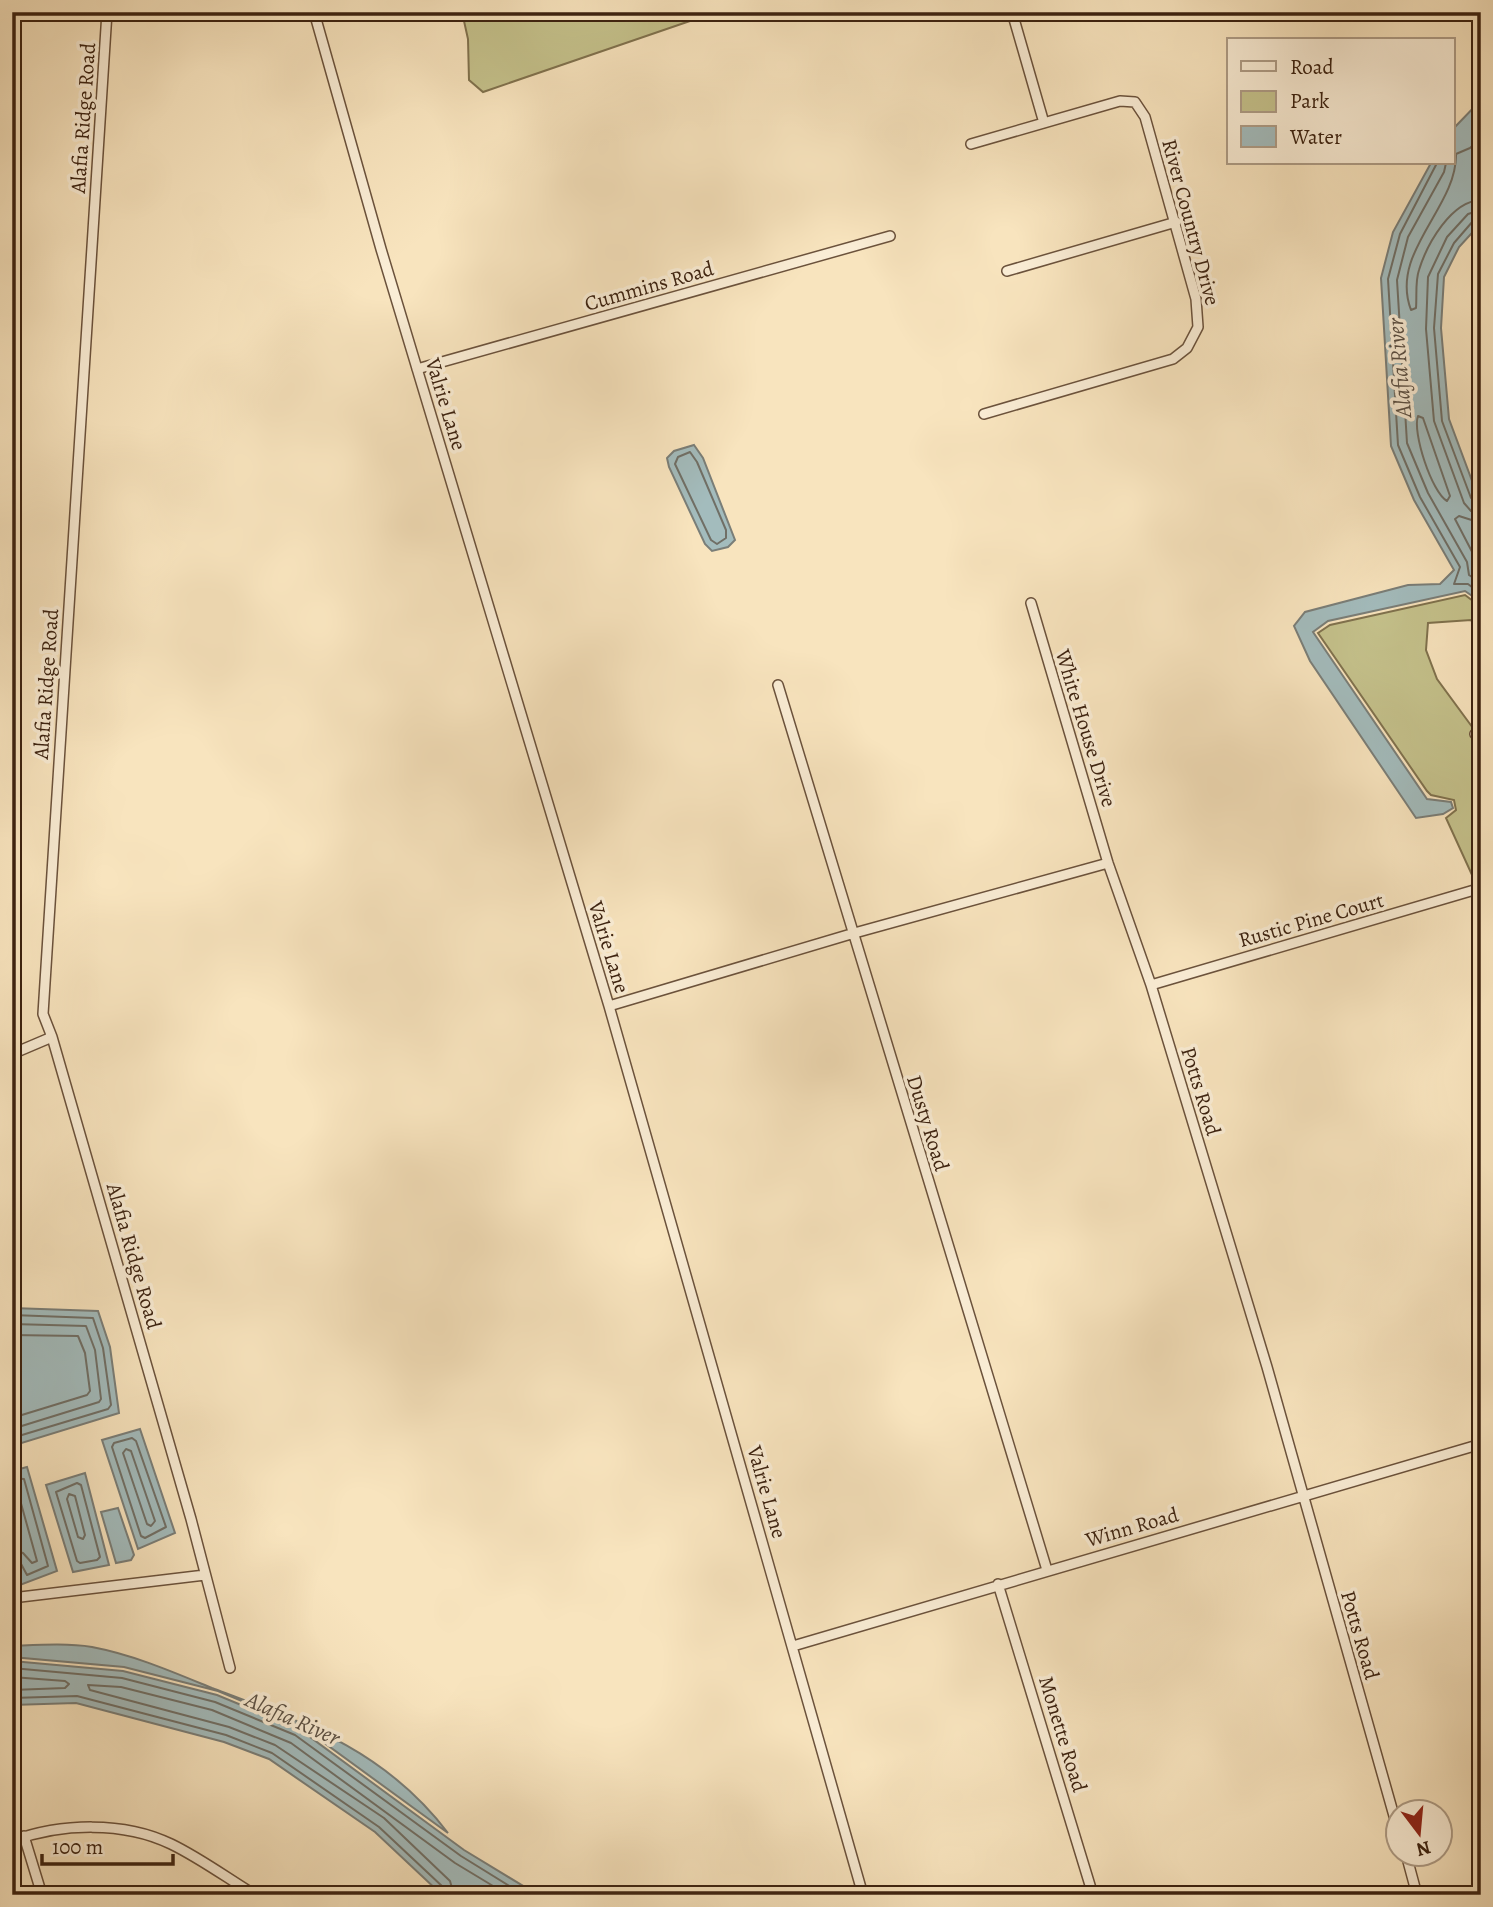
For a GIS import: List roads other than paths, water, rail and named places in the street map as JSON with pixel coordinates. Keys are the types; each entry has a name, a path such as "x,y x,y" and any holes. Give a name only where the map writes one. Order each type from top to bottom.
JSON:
{"street":[{"name":"Alafia Ridge Road","path":"107,12 43,1014 52,1037 230,1668"},
{"name":"Valrie Lane","path":"314,12 417,369 609,1006 863,1895"},
{"path":"1012,12 1044,123"},
{"name":"River Country Drive","path":"971,144 1120,101 1135,102 1145,117 1175,222 1196,299 1199,327 1187,348 1173,359 984,414"},
{"path":"1007,271 1175,222"},
{"name":"Cummins Road","path":"417,369 890,236"},
{"name":"White House Drive","path":"1031,603 1108,863"},
{"name":"Dusty Road","path":"778,685 851,934 1047,1570"},
{"path":"609,1006 851,934 1108,863"},
{"name":"Potts Road","path":"1108,863 1151,985 1304,1496 1304,1508 1389,1798"},
{"name":"Rustic Pine Court","path":"1151,985 1481,888"},
{"path":"12,1054 52,1037"},
{"name":"Winn Road","path":"793,1646 1481,1444"},
{"path":"12,1598 205,1574"},
{"name":"Monette Road","path":"998,1584 1093,1895"},
{"path":"12,1841 62,1827 120,1830 170,1843 255,1895"},
{"path":"24,1836 42,1895"},
{"path":"1410,1868 1417,1895"}],"water":[{"name":"Alafia River","path":"1481,100 1481,223 1459,247 1444,277 1441,328 1449,419 1481,505 1481,602 1465,591 1328,621 1313,632 1427,799 1451,802 1453,808 1443,814 1416,818 1310,661 1294,626 1305,612 1408,585 1440,584 1454,570 1414,500 1391,446 1381,278 1393,232 1430,164 1454,164 1454,128"},
{"path":"694,445 703,458 735,540 728,547 712,551 705,544 667,458 674,451"},
{"path":"12,1308 98,1311 110,1347 119,1413 12,1446"},
{"path":"140,1429 175,1533 138,1549 102,1440"},
{"path":"27,1467 57,1571 20,1585 12,1554 12,1471"},
{"path":"85,1473 109,1565 73,1572 46,1485"},
{"path":"118,1508 134,1555 131,1560 116,1563 101,1512"},
{"path":"73,1645 108,1650 153,1664 311,1727 341,1742 398,1780 424,1804 448,1833 301,1726 218,1691 124,1667 12,1657 12,1646"},
{"name":"Alafia River","path":"12,1661 123,1671 217,1695 299,1729 464,1850 538,1895 440,1893 375,1832 269,1759 224,1742 76,1703 12,1705"}]}
